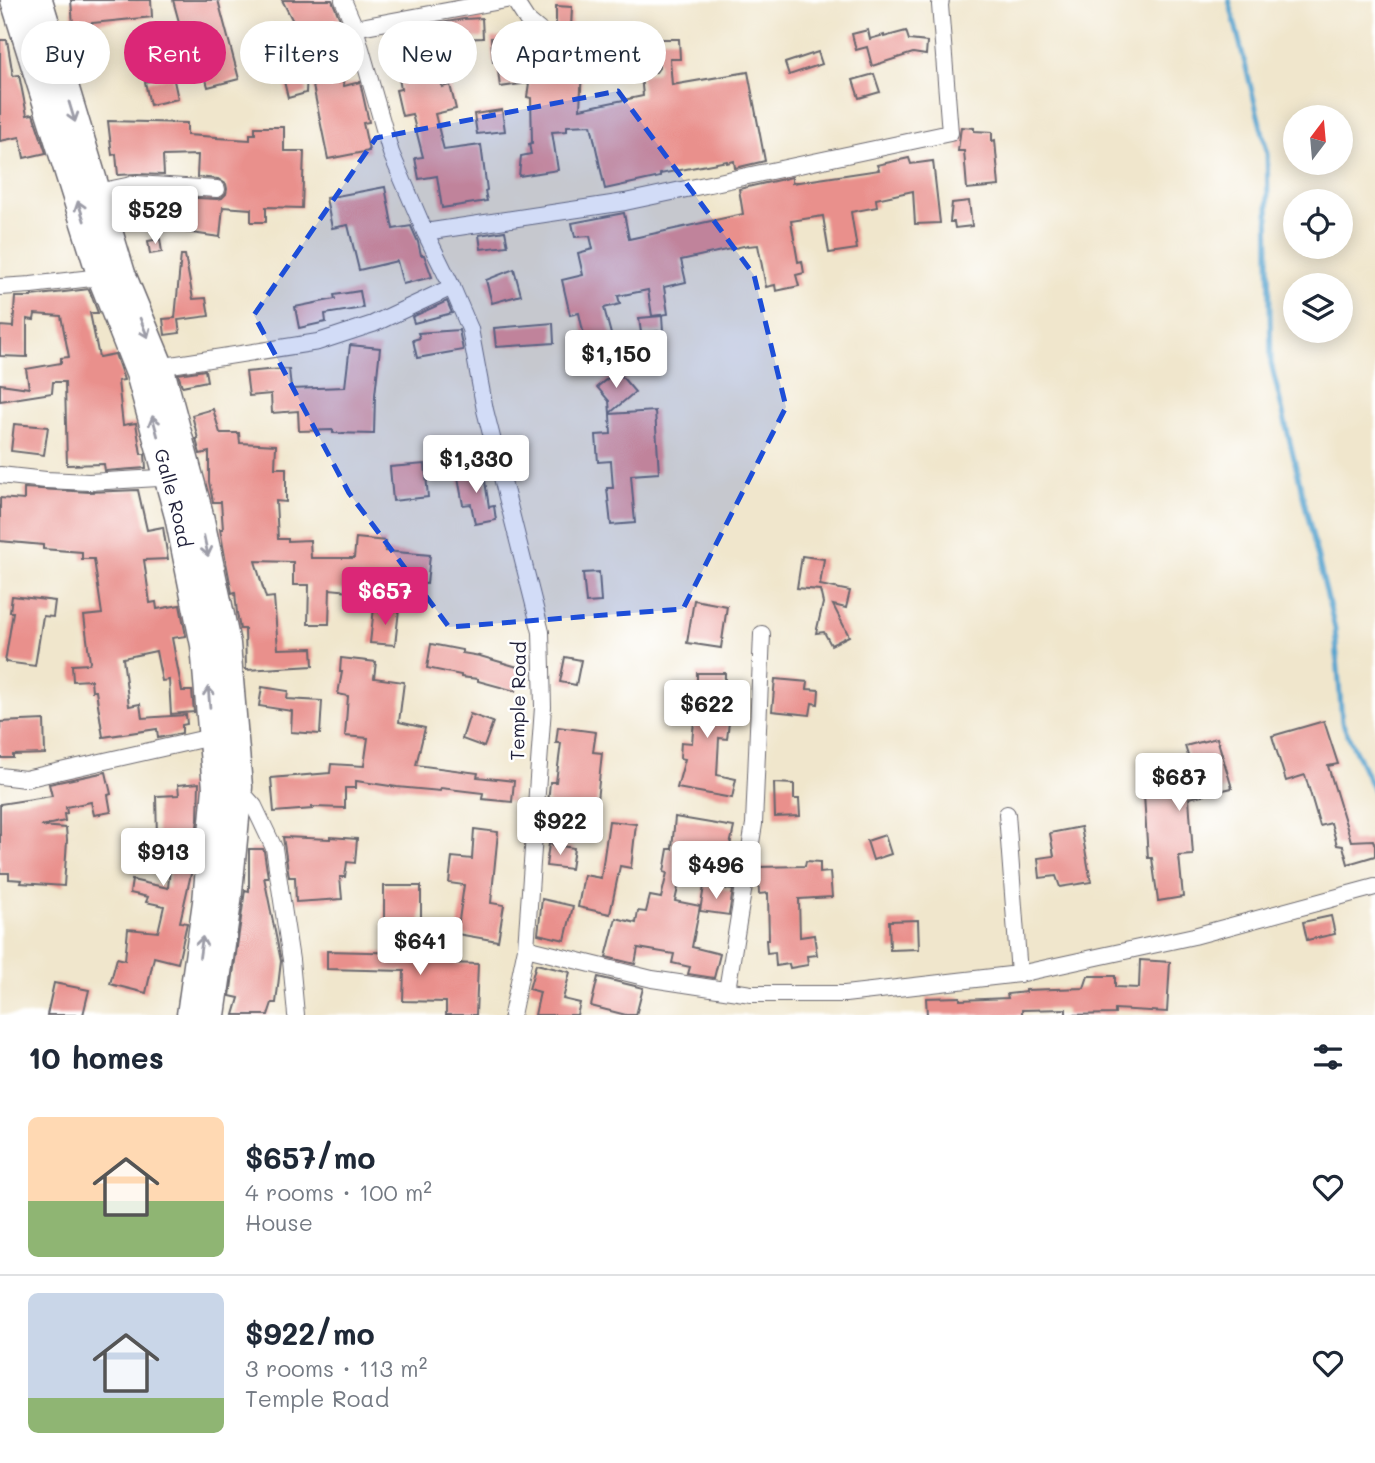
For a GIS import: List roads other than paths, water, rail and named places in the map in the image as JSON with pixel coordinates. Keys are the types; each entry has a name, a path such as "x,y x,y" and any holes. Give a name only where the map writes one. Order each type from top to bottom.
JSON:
{"highway":[{"name":"Galle Road","path":"15,0 111,276 149,368 179,477 198,511 226,644 223,734 228,788 227,902 211,1015"},
{"name":"Galle Road","path":"38,0 97,192 111,276"},
{"name":"Galle Road","path":"191,1015 207,902 228,788"}],"street":[{"name":"Temple Road","path":"343,0 352,21"},
{"path":"364,26 506,0"},
{"path":"514,0 528,21"},
{"path":"425,232 625,201 950,133 941,0"},
{"name":"Temple Road","path":"364,59 391,153 470,329 485,410 541,632 543,707 526,948 512,1015"},
{"path":"97,192 136,184 217,189"},
{"path":"0,287 111,276"},
{"path":"149,368 318,342 373,324 452,287"},
{"path":"0,475 89,482 179,477"},
{"path":"727,990 754,824 762,634"},
{"path":"0,776 25,779 223,734"},
{"path":"228,788 254,806 274,848 291,960 296,1015"},
{"path":"1007,814 1019,974"},
{"path":"526,948 652,979 751,994 845,994 1019,974 1194,936 1375,887"}],"waterway":[{"path":"1229,0 1267,151 1271,363 1335,629 1342,722 1375,793"}]}
